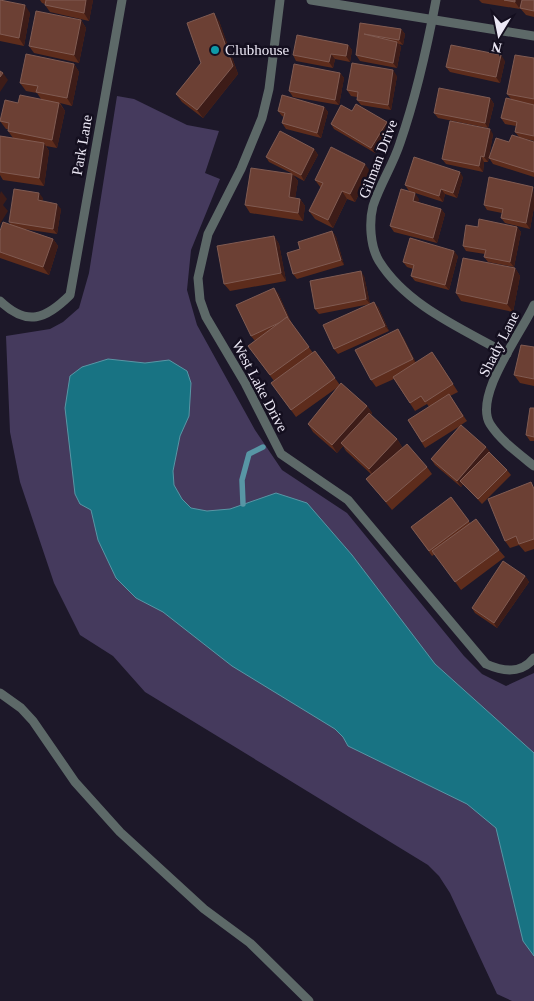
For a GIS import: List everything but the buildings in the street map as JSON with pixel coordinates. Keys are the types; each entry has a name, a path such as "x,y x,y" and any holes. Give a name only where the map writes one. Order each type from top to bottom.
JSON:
{"lane":[{"name":"Park Lane","path":"0,301 21,317 35,317 48,314 70,295 122,0"},
{"name":"West Lake Drive","path":"280,0 269,89 262,118 241,170 208,234 202,256 198,278 200,300 206,317 244,382 281,454 348,500 486,664 497,669 509,671 528,665 534,658"},
{"path":"311,0 432,18 534,36"},
{"name":"Gilman Drive","path":"436,0 406,127 394,161 373,206 370,226 373,244 380,263 428,309 507,354"},
{"name":"Shady Lane","path":"534,306 507,354 487,400 486,414 490,424 497,433 534,466"},
{"path":"0,693 21,708 33,721 74,782 120,832 204,909 250,943 309,1001"}],"shaded area":[{"path":"117,96 134,99 187,125 219,131 205,173 220,179 191,250 187,290 197,325 255,430 282,470 347,513 464,656 482,674 506,686 534,673 534,1001 512,1001 497,994 450,893 439,876 428,865 145,692 113,656 80,635 54,583 20,482 10,432 6,336 50,329 63,322 79,308 89,273"}],"water":[{"path":"108,359 145,363 169,360 187,371 191,383 189,416 180,436 173,471 174,485 182,499 191,508 207,511 230,509 276,493 307,503 352,555 435,664 534,753 534,956 523,941 496,828 467,804 348,746 335,729 232,666 163,612 136,598 116,578 98,540 91,510 80,504 75,494 65,408 70,376 82,367"}],"waterway":[{"path":"243,504 242,480 249,454 263,447"}],"place":[{"name":"Clubhouse","path":"215,50"}]}
